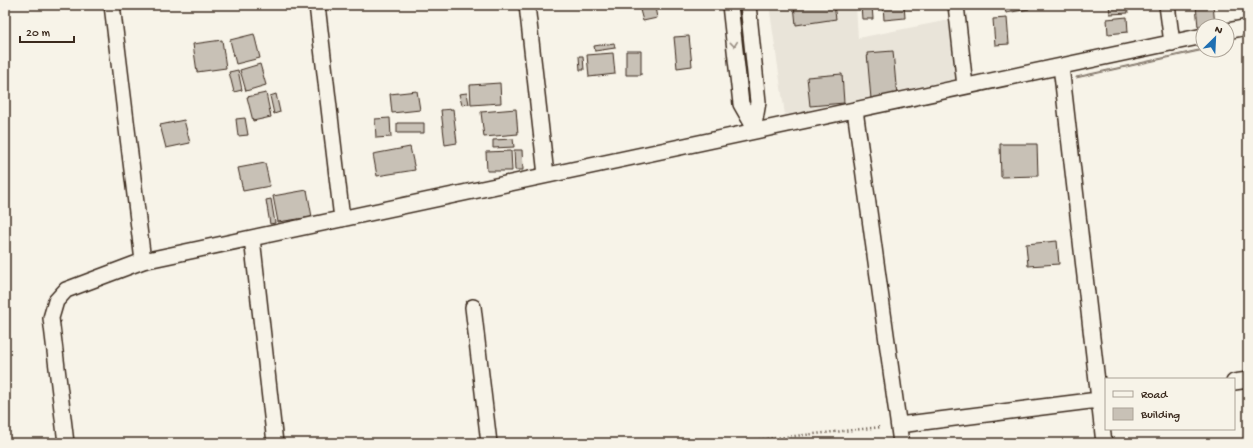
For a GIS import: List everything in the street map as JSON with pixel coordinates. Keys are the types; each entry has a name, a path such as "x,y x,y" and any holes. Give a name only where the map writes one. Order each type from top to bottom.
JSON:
{"street":[{"path":"112,5 143,261"},
{"path":"317,5 342,219"},
{"path":"526,5 546,176"},
{"path":"730,5 741,104 753,128"},
{"path":"748,5 758,102 753,128"},
{"path":"956,5 965,86"},
{"path":"1167,5 1172,43"},
{"path":"1235,29 1248,27"},
{"path":"66,443 51,318 56,301 66,290 143,261 546,176 753,128 855,110 1195,38"},
{"path":"1061,66 1103,399 1104,443"},
{"path":"855,110 901,443"},
{"path":"252,238 275,443"},
{"path":"473,307 489,443"},
{"path":"1235,382 1248,380"},
{"path":"899,425 1103,399"}],"path":[{"path":"727,443 899,425"}],"shaded area":[{"path":"737,5 741,5 752,104 749,105"},
{"path":"769,5 856,5 858,38 949,20 955,79 785,115"},
{"path":"1195,51 1195,52 1076,77"}],"building":[{"path":"621,5 648,5 622,10"},
{"path":"794,5 834,5 836,19 796,25"},
{"path":"861,5 872,5 873,19 862,19"},
{"path":"883,5 904,5 905,18 884,20"},
{"path":"1004,5 1028,5 1029,9 1006,13"},
{"path":"1109,5 1127,5 1128,13 1110,14"},
{"path":"1196,5 1213,5 1214,18 1197,18"},
{"path":"655,7 657,18 643,21 640,10"},
{"path":"1127,17 1128,32 1108,34 1107,19"},
{"path":"1007,18 1009,44 995,45 993,19"},
{"path":"254,34 260,58 236,64 230,40"},
{"path":"689,36 692,66 677,68 674,37"},
{"path":"222,40 226,68 197,72 193,44"},
{"path":"614,43 615,48 595,51 594,46"},
{"path":"626,51 641,51 641,75 626,75"},
{"path":"893,51 897,97 871,99 867,53"},
{"path":"613,53 615,74 589,77 587,55"},
{"path":"579,56 583,56 584,70 580,70"},
{"path":"260,64 266,85 246,91 240,70"},
{"path":"238,70 242,90 234,92 229,72"},
{"path":"842,74 844,103 810,106 807,77"},
{"path":"500,83 501,103 471,105 470,85"},
{"path":"417,91 420,110 392,113 390,94"},
{"path":"266,93 271,117 253,121 247,97"},
{"path":"467,93 469,104 462,105 459,94"},
{"path":"276,94 280,112 274,114 270,96"},
{"path":"453,109 457,143 445,145 441,110"},
{"path":"516,109 518,134 484,137 481,112"},
{"path":"245,118 248,135 238,136 236,119"},
{"path":"390,118 391,137 376,138 375,119"},
{"path":"184,120 190,143 166,148 160,125"},
{"path":"397,123 424,123 424,133 397,133"},
{"path":"513,139 514,147 493,148 493,140"},
{"path":"1000,144 1037,144 1038,176 1001,177"},
{"path":"410,147 415,170 377,176 373,154"},
{"path":"514,150 522,150 523,170 515,170"},
{"path":"511,151 512,171 487,171 486,152"},
{"path":"265,163 270,186 243,191 238,168"},
{"path":"307,190 312,217 278,222 273,196"},
{"path":"271,199 275,223 270,224 266,200"},
{"path":"1057,241 1059,264 1028,266 1026,244"}]}
